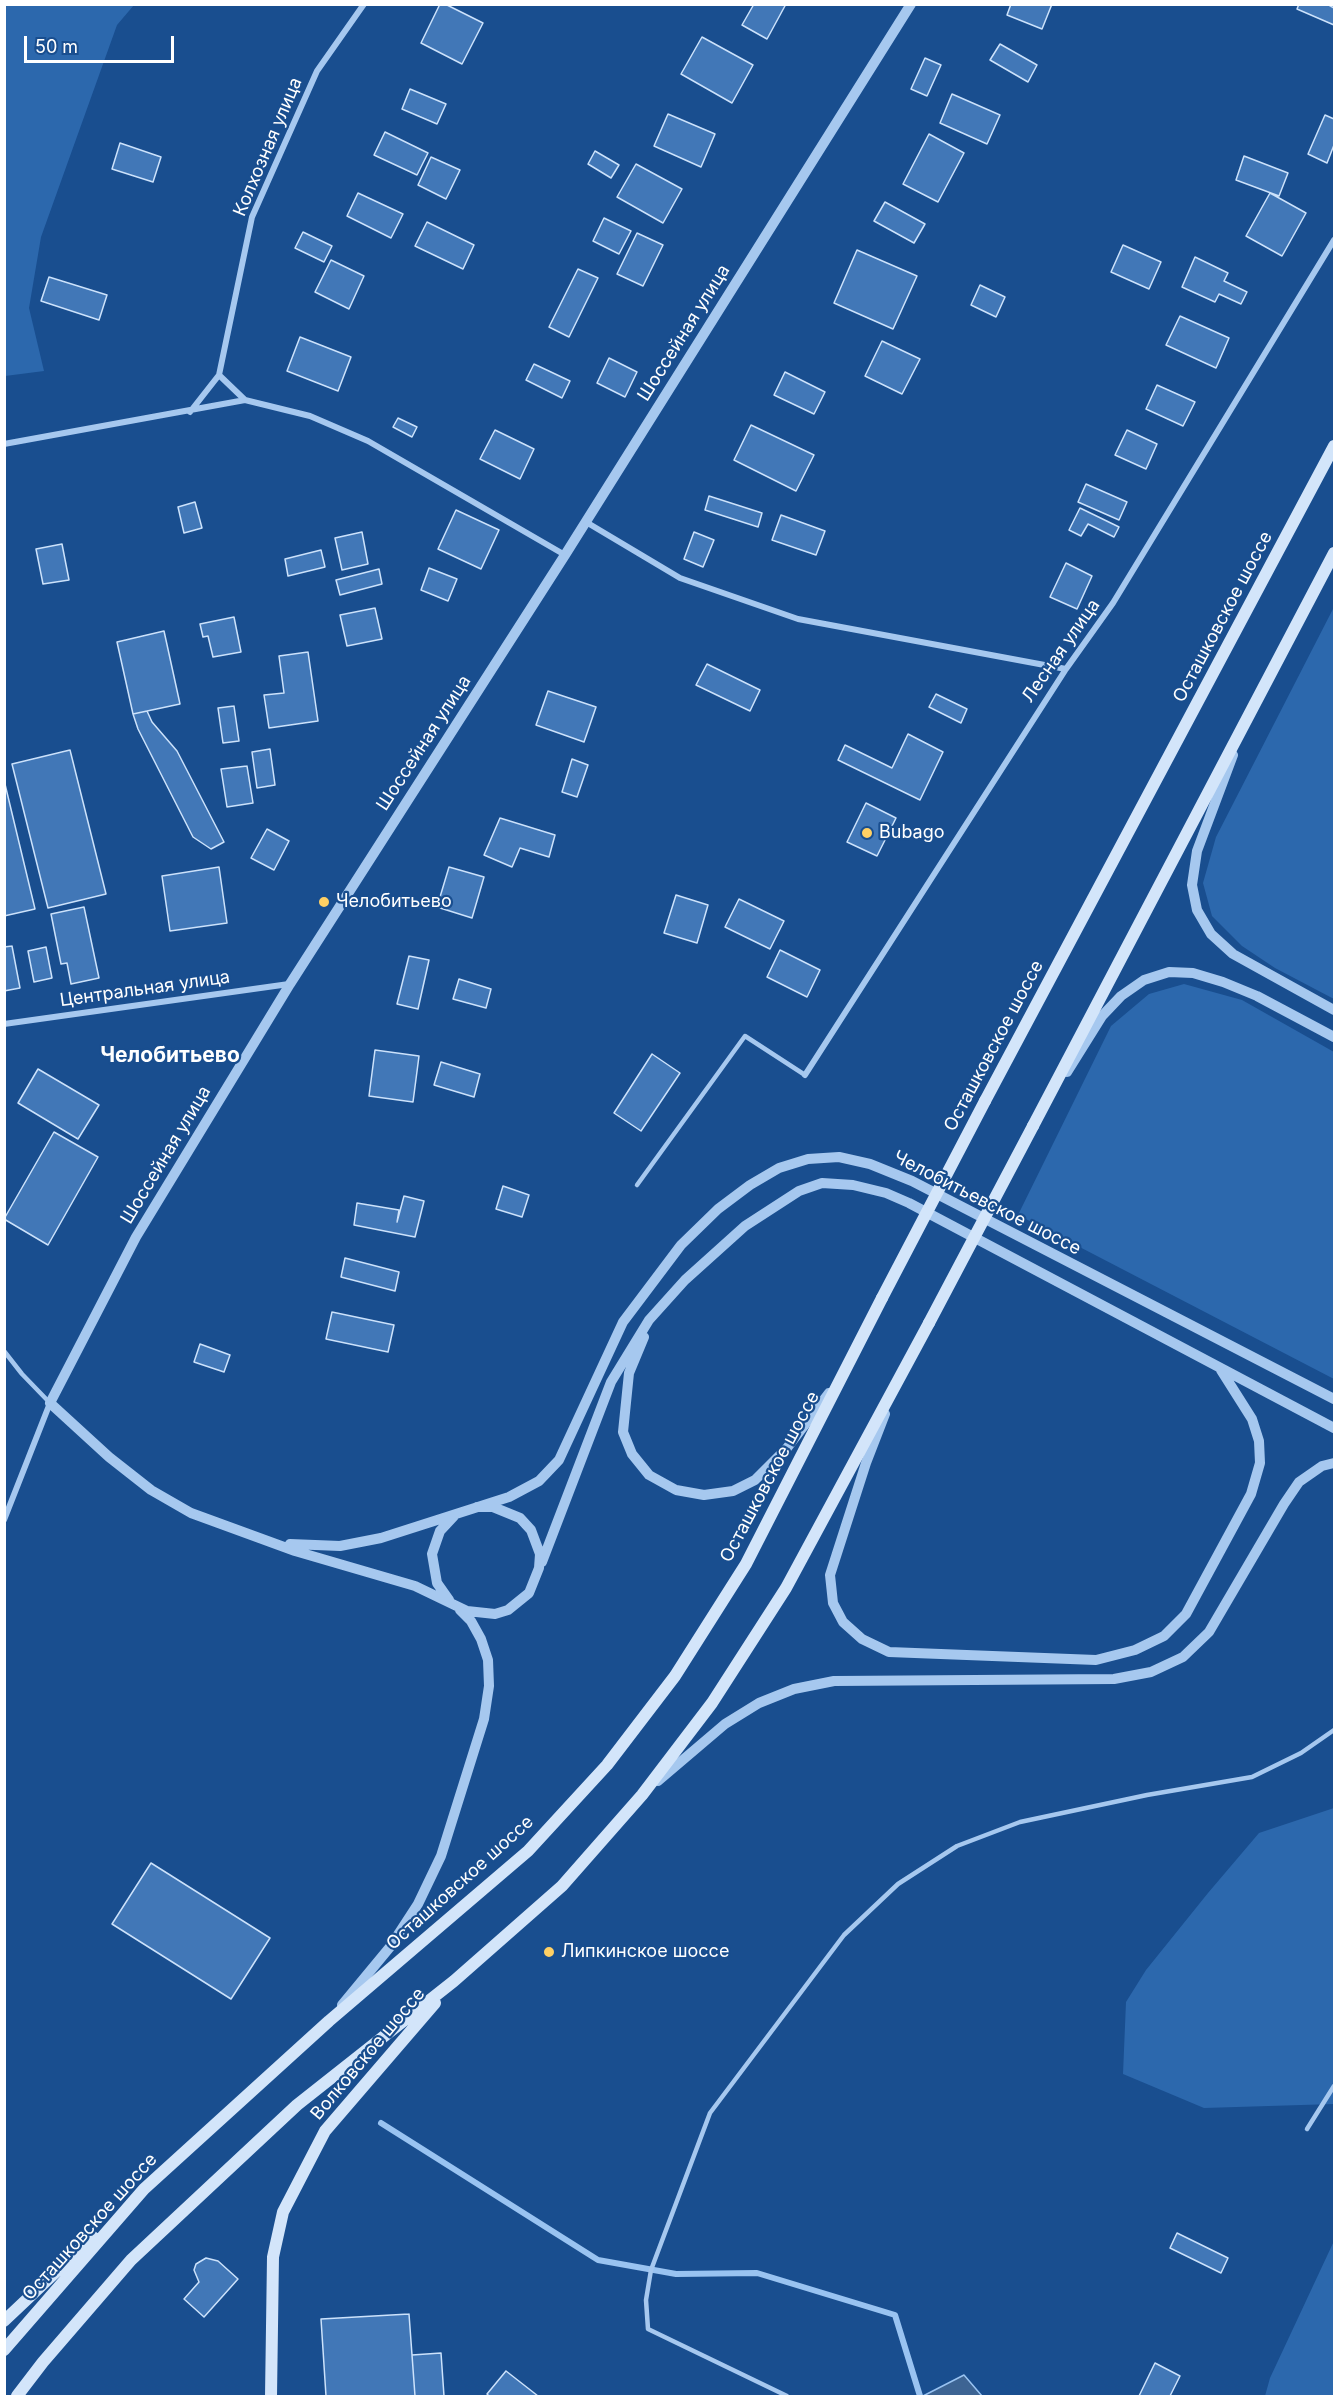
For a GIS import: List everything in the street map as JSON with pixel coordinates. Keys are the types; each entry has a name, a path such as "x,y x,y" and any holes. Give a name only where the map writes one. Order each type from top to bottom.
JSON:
{"main road":[{"name":"Осташковское шоссе","path":"4,2350 144,2189 329,2021 528,1851 607,1765 675,1677 746,1564 985,1101 1335,446"},
{"path":"17,2397 43,2362 131,2260 297,2105 454,1981 562,1886 642,1795 712,1703 786,1588 894,1392 1335,553"},
{"name":"Волковское шоссе","path":"271,2397 273,2257 284,2212 302,2171 325,2131 454,1981"},
{"path":"4,2320 144,2189"}],"street":[{"name":"Колхозная улица","path":"190,412 219,375 252,217 317,71 364,4"},
{"name":"Шоссейная улица","path":"4,1520 50,1403 136,1237 290,984 586,522 910,4"},
{"name":"Лесная улица","path":"805,1075 1066,669 1113,603 1335,240"},
{"path":"219,375 245,400"},
{"path":"4,444 190,412 245,400 310,416 369,441 565,555"},
{"path":"586,522 680,578 798,620 1066,669"},
{"path":"1245,723 1197,851 1192,885 1197,910 1211,934 1233,954 1335,1010"},
{"path":"1033,1126 1102,1016 1121,996 1144,980 1169,972 1193,973 1223,982 1257,996 1335,1037"},
{"name":"Центральная улица","path":"4,1024 290,984"},
{"name":"Челобитьевское шоссе","path":"237,1532 297,1545 340,1546 381,1538 510,1497 539,1481 559,1460 623,1322 681,1245 718,1209 750,1185 779,1168 808,1159 849,1159 870,1164 912,1181 1335,1399"},
{"name":"Челобитьевское шоссе","path":"50,1403 109,1457 152,1490 191,1514 237,1532 415,1586 480,1614 508,1610 524,1598 535,1582 611,1382 649,1320 685,1280 745,1226 799,1191 822,1183 853,1185 886,1193 909,1203 1335,1428"},
{"path":"685,1280 660,1311 639,1346 625,1398 623,1432 632,1454 649,1475 676,1490 704,1495 733,1491 755,1480 788,1448 850,1360"},
{"path":"894,1392 866,1463 830,1575 833,1602 843,1622 862,1639 889,1652 1096,1660 1135,1650 1164,1636 1186,1614 1251,1494 1260,1463 1259,1441 1252,1419 1221,1369"},
{"path":"642,1795 680,1760 725,1724 759,1702 794,1689 834,1681 1114,1679 1151,1672 1183,1658 1209,1632 1299,1482 1322,1466 1335,1463"},
{"name":"Челобитьевское шоссе","path":"477,1507 506,1510 520,1518 531,1530 540,1554 535,1582"},
{"name":"Челобитьевское шоссе","path":"457,1606 437,1583 432,1554 440,1531 462,1512"},
{"path":"329,2021 390,1947 418,1904 441,1856 484,1719 489,1686 488,1660 476,1630 457,1606"}],"lane":[{"path":"638,1185 744,1036 805,1075"},
{"path":"4,1350 22,1374 50,1403"},
{"path":"786,2397 648,2330 646,2300 651,2270 710,2113 844,1935 898,1884 957,1846 1020,1822 1147,1795 1252,1777 1301,1753 1335,1730"},
{"path":"1307,2129 1335,2086"}],"shaded area":[{"path":"4,5 134,5 117,25 41,237 29,308 44,371 5,376"},
{"path":"1334,607 1334,999 1275,968 1242,946 1212,916 1203,883 1216,837"},
{"path":"1184,984 1242,1000 1334,1052 1334,1379 1018,1215 1111,1026 1149,994"},
{"path":"1334,1808 1334,2104 1204,2108 1123,2074 1126,2002 1146,1970 1259,1833"},
{"path":"1334,2241 1334,2396 1265,2396 1270,2378"},
{"path":"964,2375 982,2396 923,2396"}],"building":[{"path":"440,4 445,4 483,23 462,64 421,43"},
{"path":"754,4 786,4 767,39 742,25"},
{"path":"1011,4 1052,4 1042,29 1007,15"},
{"path":"1299,4 1327,4 1334,8 1334,25 1297,9"},
{"path":"702,37 753,65 732,103 681,74"},
{"path":"1000,44 1037,65 1028,82 990,60"},
{"path":"925,58 941,65 927,96 911,89"},
{"path":"410,89 446,104 437,124 402,109"},
{"path":"952,94 1000,115 987,144 940,123"},
{"path":"668,114 715,134 701,167 654,146"},
{"path":"1325,115 1334,119 1334,145 1327,163 1308,154"},
{"path":"385,132 428,153 417,175 374,155"},
{"path":"929,134 964,153 938,202 903,184"},
{"path":"120,143 161,157 153,182 112,169"},
{"path":"595,151 619,165 611,178 588,164"},
{"path":"1244,156 1288,173 1279,196 1236,180"},
{"path":"431,157 460,170 446,199 418,185"},
{"path":"636,164 682,189 663,223 617,197"},
{"path":"358,193 403,214 391,238 347,216"},
{"path":"1270,193 1306,213 1282,256 1246,236"},
{"path":"885,202 925,224 914,243 874,221"},
{"path":"604,218 631,231 619,254 593,241"},
{"path":"427,222 474,245 463,269 415,246"},
{"path":"303,232 332,246 324,262 295,248"},
{"path":"637,233 663,245 643,286 617,274"},
{"path":"1123,245 1161,262 1149,289 1111,272"},
{"path":"857,250 917,276 893,329 834,303"},
{"path":"1195,257 1228,273 1224,281 1247,292 1241,304 1219,294 1215,302 1182,287"},
{"path":"331,260 364,276 349,309 315,292"},
{"path":"578,269 598,278 569,337 549,327"},
{"path":"49,277 107,295 99,320 41,301"},
{"path":"980,285 1005,297 996,317 971,305"},
{"path":"1180,316 1229,338 1216,368 1166,345"},
{"path":"300,337 351,357 338,391 287,371"},
{"path":"882,341 920,359 902,394 865,376"},
{"path":"609,358 637,372 625,397 597,383"},
{"path":"534,364 570,381 562,398 526,380"},
{"path":"785,372 825,392 814,414 774,395"},
{"path":"1157,385 1195,402 1183,426 1146,409"},
{"path":"398,418 417,427 412,437 393,427"},
{"path":"751,425 814,455 796,491 734,460"},
{"path":"495,430 534,449 520,479 480,459"},
{"path":"1127,430 1157,444 1146,469 1115,455"},
{"path":"1086,484 1127,502 1119,520 1078,502"},
{"path":"709,496 762,513 758,527 705,510"},
{"path":"195,502 202,528 184,533 178,507"},
{"path":"1080,508 1119,527 1114,537 1088,524 1081,536 1069,530"},
{"path":"456,510 499,530 481,569 438,549"},
{"path":"781,515 825,531 816,555 772,540"},
{"path":"362,532 368,564 342,570 335,538"},
{"path":"694,532 714,540 703,567 684,559"},
{"path":"62,544 69,580 43,584 36,549"},
{"path":"321,550 325,567 288,576 285,559"},
{"path":"1066,563 1092,576 1077,609 1050,597"},
{"path":"429,568 457,579 448,601 421,590"},
{"path":"379,569 382,584 340,595 336,580"},
{"path":"375,608 382,639 347,646 340,615"},
{"path":"234,617 241,652 213,657 208,636 203,637 200,624"},
{"path":"164,631 180,704 133,714 117,642"},
{"path":"308,652 318,721 269,728 264,695 284,693 279,656"},
{"path":"707,664 760,690 750,711 696,685"},
{"path":"548,691 596,707 584,742 536,725"},
{"path":"936,694 967,709 961,723 929,707"},
{"path":"234,706 239,741 223,743 218,708"},
{"path":"147,711 152,722 177,751 224,842 211,849 193,837 138,729 133,714"},
{"path":"908,734 943,752 920,800 838,760 845,745 892,768"},
{"path":"270,749 275,785 257,788 252,752"},
{"path":"70,750 106,894 48,908 12,764"},
{"path":"572,759 588,765 577,797 562,792"},
{"path":"247,766 253,803 227,807 221,769"},
{"path":"4,780 35,909 4,916"},
{"path":"866,803 896,818 877,856 847,842"},
{"path":"500,818 555,835 549,857 520,848 512,867 484,855"},
{"path":"267,829 289,841 274,870 251,858"},
{"path":"219,867 227,923 170,931 162,876"},
{"path":"449,867 484,877 472,918 437,907"},
{"path":"676,895 708,905 697,943 664,933"},
{"path":"739,899 784,921 770,949 725,927"},
{"path":"84,907 99,978 71,984 67,963 61,964 51,914"},
{"path":"12,946 20,988 4,991 4,947"},
{"path":"46,947 52,978 34,982 28,951"},
{"path":"780,950 820,970 807,997 767,977"},
{"path":"409,956 429,960 418,1009 397,1004"},
{"path":"459,979 491,989 486,1008 453,999"},
{"path":"375,1050 419,1056 413,1102 369,1096"},
{"path":"652,1054 680,1073 641,1131 614,1113"},
{"path":"441,1062 480,1074 474,1097 434,1085"},
{"path":"38,1069 99,1105 78,1139 18,1103"},
{"path":"54,1132 98,1157 48,1245 4,1219"},
{"path":"503,1186 529,1195 522,1217 496,1209"},
{"path":"404,1196 424,1201 415,1237 354,1225 357,1203 399,1210 397,1222"},
{"path":"345,1258 399,1272 395,1291 341,1277"},
{"path":"332,1312 394,1325 388,1352 326,1339"},
{"path":"200,1344 230,1355 224,1372 194,1362"},
{"path":"151,1863 270,1938 231,1999 112,1924"},
{"path":"1177,2233 1228,2258 1221,2273 1170,2248"},
{"path":"206,2258 218,2261 238,2279 204,2317 184,2299 199,2282 194,2270 196,2264"},
{"path":"409,2314 415,2396 326,2396 321,2319"},
{"path":"441,2353 444,2396 415,2396 412,2355"},
{"path":"1155,2363 1180,2376 1170,2396 1139,2396"},
{"path":"506,2371 538,2396 489,2396 487,2394"}],"waterway":[{"path":"381,2123 598,2260 676,2274 757,2273 895,2315 920,2396"}],"place":[{"name":"Bubago","path":"867,833"},
{"name":"Челобитьево","path":"324,902"},
{"name":"Липкинское шоссе","path":"549,1952"}],"district":[{"name":"Челобитьево","path":"170,1056"}]}
